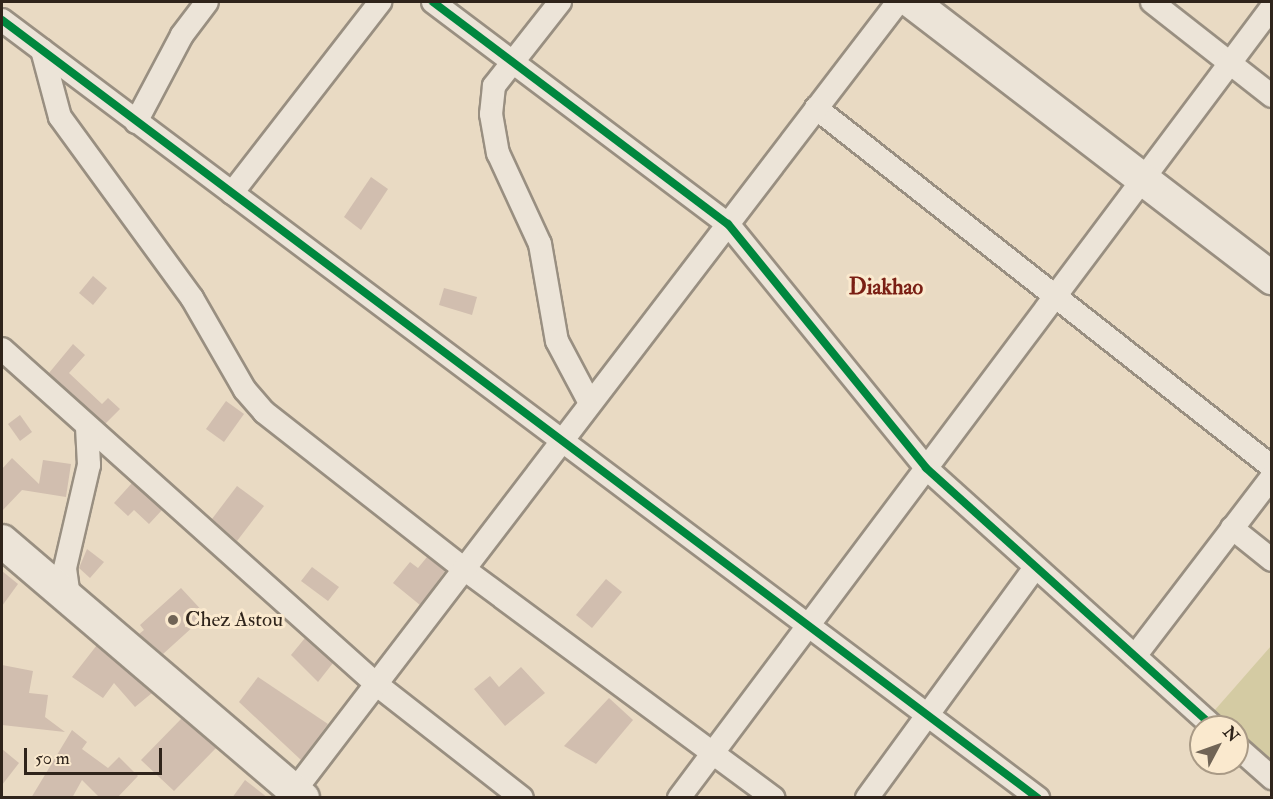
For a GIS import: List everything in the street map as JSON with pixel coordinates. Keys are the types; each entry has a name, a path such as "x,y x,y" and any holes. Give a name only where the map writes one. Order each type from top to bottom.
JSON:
{"street":[{"path":"136,122 182,35 207,2"},
{"path":"232,193 380,2"},
{"path":"433,2 728,224 926,468 1200,715"},
{"path":"560,2 494,86 491,114 498,153 540,244 557,340 590,403"},
{"path":"2,541 296,795 376,684 898,2"},
{"path":"912,2 1272,278"},
{"path":"1152,2 1272,96"},
{"path":"679,798 1272,7"},
{"path":"2,20 1038,798"},
{"path":"42,50 60,117 192,298 245,390 285,430 464,569 774,798"},
{"path":"816,108 1053,299 1272,466"},
{"path":"2,349 376,684 522,798"},
{"path":"69,597 65,568 89,465 87,427"},
{"path":"1134,656 1272,477"},
{"path":"1232,528 1272,560"},
{"path":"867,798 1035,568"},
{"path":"1249,758 1272,778"}],"shaded area":[{"path":"1271,646 1271,763 1249,743 1249,715 1218,715 1214,711"}],"building":[{"path":"371,177 388,189 361,230 344,217"},
{"path":"93,276 107,288 93,305 79,293"},
{"path":"444,288 477,297 472,315 439,305"},
{"path":"73,344 85,355 69,373 102,404 108,398 120,409 105,424 49,373"},
{"path":"226,401 244,414 224,442 206,429"},
{"path":"20,415 32,432 20,441 8,424"},
{"path":"12,458 39,484 43,460 71,464 66,497 22,490 2,511 2,469"},
{"path":"132,483 162,510 149,524 134,510 128,516 114,503"},
{"path":"237,486 264,506 237,541 212,519"},
{"path":"87,549 104,562 90,578 79,568"},
{"path":"427,557 445,571 420,605 393,583 410,562 418,568"},
{"path":"312,567 339,587 328,601 301,581"},
{"path":"2,571 18,584 2,606"},
{"path":"606,579 622,592 592,628 576,615"},
{"name":"Chez Astou","path":"181,588 206,615 163,654 139,634 144,630 140,625"},
{"path":"305,638 333,663 318,682 291,655"},
{"path":"97,645 152,693 135,707 114,683 103,698 72,677"},
{"path":"2,665 33,671 29,693 48,695 45,717 65,732 2,725"},
{"path":"521,667 545,693 505,726 474,689 490,676 499,687"},
{"path":"258,677 328,724 301,760 239,702"},
{"path":"609,698 633,720 596,764 564,746"},
{"path":"182,718 216,748 174,791 141,760"},
{"path":"72,730 87,742 82,749 108,768 119,757 138,776 117,798 100,798 82,780 72,798 31,798"},
{"path":"2,749 19,763 2,785"},
{"path":"245,780 268,798 232,798"}],"cycle path":[{"path":"433,2 728,224 926,468 1201,715"},
{"path":"2,20 1038,798"}],"place":[{"name":"Chez Astou","path":"173,620"}],"district":[{"name":"Diakhao","path":"886,288"}]}
